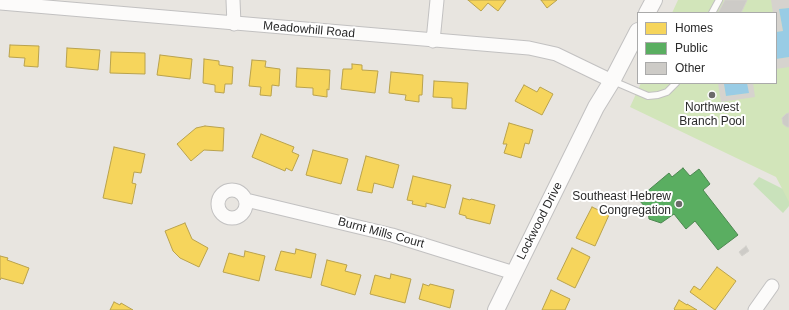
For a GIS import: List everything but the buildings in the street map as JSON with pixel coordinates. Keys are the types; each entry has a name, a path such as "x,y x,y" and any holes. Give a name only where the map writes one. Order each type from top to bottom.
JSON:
{"street":[{"path":"233,0 234,24"},
{"path":"433,41 437,0"},
{"path":"648,12 654,0"},
{"name":"Meadowhill Road","path":"0,3 49,3 234,24 529,48 556,54 610,84"},
{"name":"Lockwood Drive","path":"496,310 584,131 596,123 610,102 610,84 637,33"},
{"name":"Burnt Mills Court","path":"246,200 392,235 514,273"},
{"path":"755,310 772,286"}],"lane":[{"path":"713,12 719,0"},
{"path":"610,84 648,96 667,92 675,84"}],"green space":[{"name":"Northwest Branch Pool","path":"678,0 789,0 789,202 776,177 630,107 641,84 777,84 777,12 672,12"},
{"path":"759,177 789,192 789,206 783,213 753,184"}],"shaded area":[{"path":"771,0 789,0 789,8 779,9 783,31 777,32 777,12 773,12"},
{"path":"789,57 789,67 777,69 777,59"},
{"path":"718,84 724,84 726,96 748,93 747,84 753,84 755,97 721,102"}],"water":[{"path":"789,8 789,57 777,59 777,32 783,31 779,9"},
{"path":"724,84 747,84 749,93 726,96"}],"place":[{"name":"Northwest Branch Pool","path":"712,95"},
{"name":"Southeast Hebrew Congregation","path":"679,204"}]}
